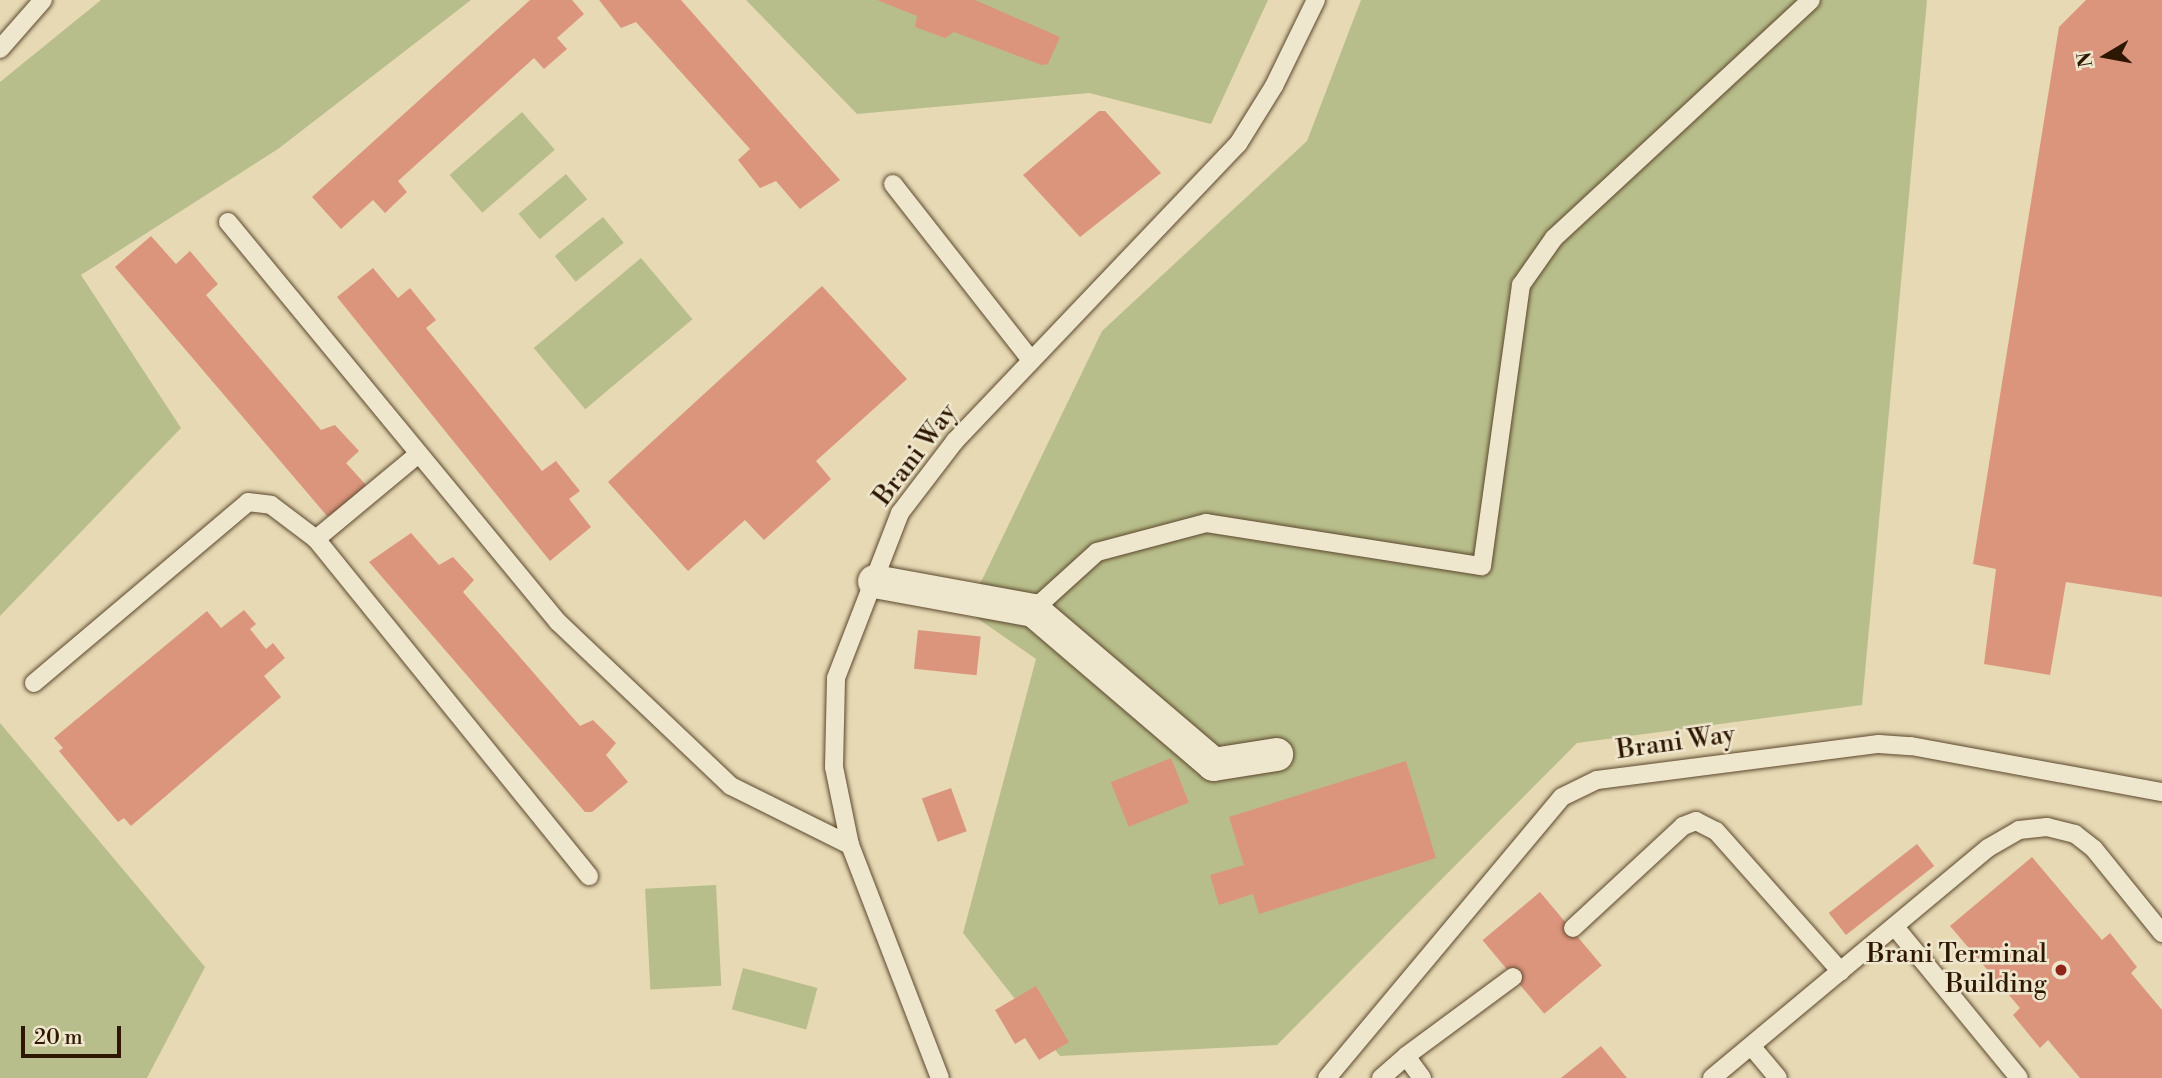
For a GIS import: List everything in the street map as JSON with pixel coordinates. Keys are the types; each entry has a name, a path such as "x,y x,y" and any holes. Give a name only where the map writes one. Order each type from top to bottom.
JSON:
{"street":[{"path":"874,581 1033,610 1213,764 1276,754"}],"lane":[{"path":"0,49 43,0"},
{"name":"Brani Way","path":"940,1078 850,845 834,767 836,678 900,513 955,442 1238,144 1274,86 1316,0"},
{"path":"1033,610 1097,552 1206,523 1482,566 1521,285 1554,238 1811,0"},
{"path":"893,184 1031,360"},
{"path":"228,222 417,455 558,622 731,786 850,845"},
{"path":"316,539 417,455"},
{"path":"34,683 248,502 271,505 316,539 589,876"},
{"name":"Brani Way","path":"1327,1078 1562,797 1597,780 1879,744 1911,746 2162,792"},
{"path":"1573,928 1683,826 1696,821 1716,831 1841,972"},
{"path":"1712,1078 1988,848 2019,830 2047,827 2075,834 2094,849 2162,933"},
{"path":"1895,927 2019,1078"},
{"path":"1381,1078 1406,1056 1513,977"},
{"path":"1752,1047 1778,1078"},
{"path":"1406,1056 1422,1078"}],"green space":[{"path":"101,0 471,0 278,149 81,275 181,428 0,616 0,82"},
{"path":"746,0 1268,0 1211,124 1089,93 857,114"},
{"path":"1361,0 1927,0 1862,705 1577,743 1277,1045 1060,1056 963,933 1036,659 967,611 1102,331 1307,141"},
{"path":"522,112 555,150 482,213 450,175"},
{"path":"566,174 587,199 540,239 519,214"},
{"path":"603,217 624,243 576,282 555,256"},
{"path":"641,258 692,319 585,409 534,348"},
{"path":"0,723 205,967 147,1078 0,1078"},
{"path":"716,885 721,986 650,990 645,889"},
{"path":"743,968 817,988 806,1029 732,1010"}],"building":[{"path":"530,0 572,0 584,14 557,38 567,49 544,69 534,58 398,181 407,192 385,213 373,200 341,229 312,197"},
{"path":"599,0 681,0 840,180 800,209 776,181 760,188 738,160 750,149 636,22 621,28"},
{"path":"877,0 975,0 1060,37 1048,64 1042,65 954,32 945,38 915,27 917,16"},
{"path":"2086,0 2162,0 2162,597 2066,582 2050,675 1984,664 1996,569 1973,564 2059,27"},
{"path":"1099,111 1105,111 1161,173 1080,237 1023,175"},
{"path":"151,236 176,264 190,251 218,284 206,295 321,430 335,425 359,451 346,463 366,485 333,515 327,516 115,267"},
{"path":"373,268 398,298 410,288 436,320 426,328 542,471 556,461 580,491 569,499 591,527 550,561 337,297"},
{"path":"822,286 907,379 816,461 831,479 764,540 745,520 688,571 608,482"},
{"path":"411,533 439,565 453,557 474,580 463,592 580,726 593,720 616,743 606,755 628,782 592,812 585,812 369,562"},
{"path":"244,610 256,624 250,629 266,649 273,643 285,658 264,676 281,697 131,826 124,818 118,822 59,751 63,748 54,738 207,611 221,628"},
{"path":"918,630 981,637 977,675 914,669"},
{"path":"1171,758 1189,803 1129,827 1111,782"},
{"path":"1406,761 1436,858 1259,914 1253,894 1219,905 1210,875 1244,865 1229,817"},
{"path":"951,788 967,831 938,842 922,799"},
{"path":"1917,844 1934,866 1846,935 1829,913"},
{"name":"Brani Terminal Building","path":"2032,857 2102,940 2110,933 2137,967 2131,973 2162,1010 2162,1078 2080,1078 2048,1040 2040,1048 2013,1015 2020,1008 1950,926"},
{"path":"1540,892 1602,966 1544,1014 1483,940"},
{"path":"1036,986 1069,1042 1039,1060 1025,1038 1015,1044 995,1010"},
{"path":"1601,1046 1627,1078 1561,1078"}],"place":[{"name":"Brani Terminal Building","path":"2061,970"}]}
